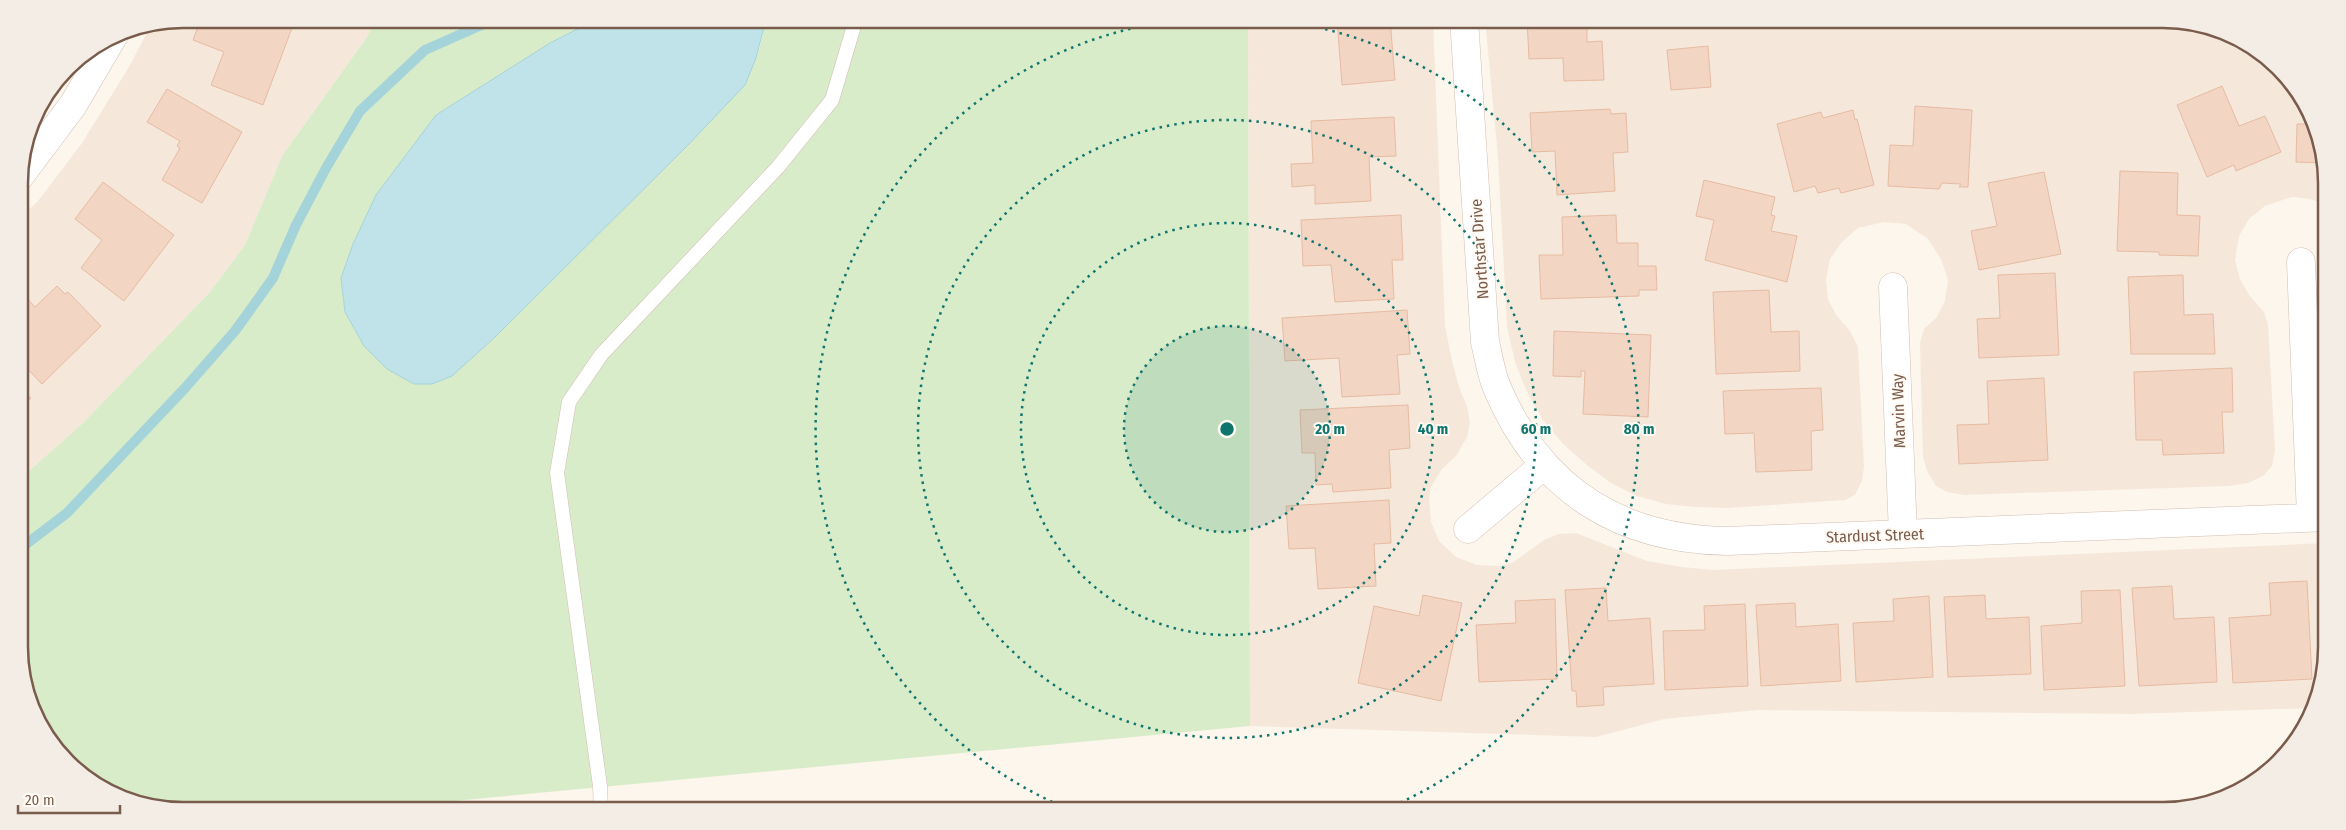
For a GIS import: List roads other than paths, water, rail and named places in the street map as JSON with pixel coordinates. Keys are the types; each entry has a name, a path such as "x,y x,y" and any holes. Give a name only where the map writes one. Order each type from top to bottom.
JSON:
{"street":[{"name":"Northstar Drive","path":"1465,28 1485,342 1497,388 1516,428 1544,465"},
{"path":"29,164 73,105 107,47"},
{"path":"2301,262 2318,503"},
{"name":"Marvin Way","path":"1893,287 1903,534"},
{"path":"1468,529 1544,465"},
{"name":"Stardust Street","path":"1544,465 1577,496 1614,518 1655,534 1698,541 1727,542 2318,517"}],"lane":[{"path":"601,802 557,473 569,402 601,356 778,167 832,100 853,28"}],"water":[{"path":"579,28 764,28 756,58 745,85 688,145 494,338 452,376 432,384 414,384 387,369 364,346 345,312 341,278 353,244 376,195 436,115 550,43"}],"waterway":[{"path":"28,543 67,513 185,388 235,331 273,278 296,225 326,168 360,111 425,50 475,28"}]}
